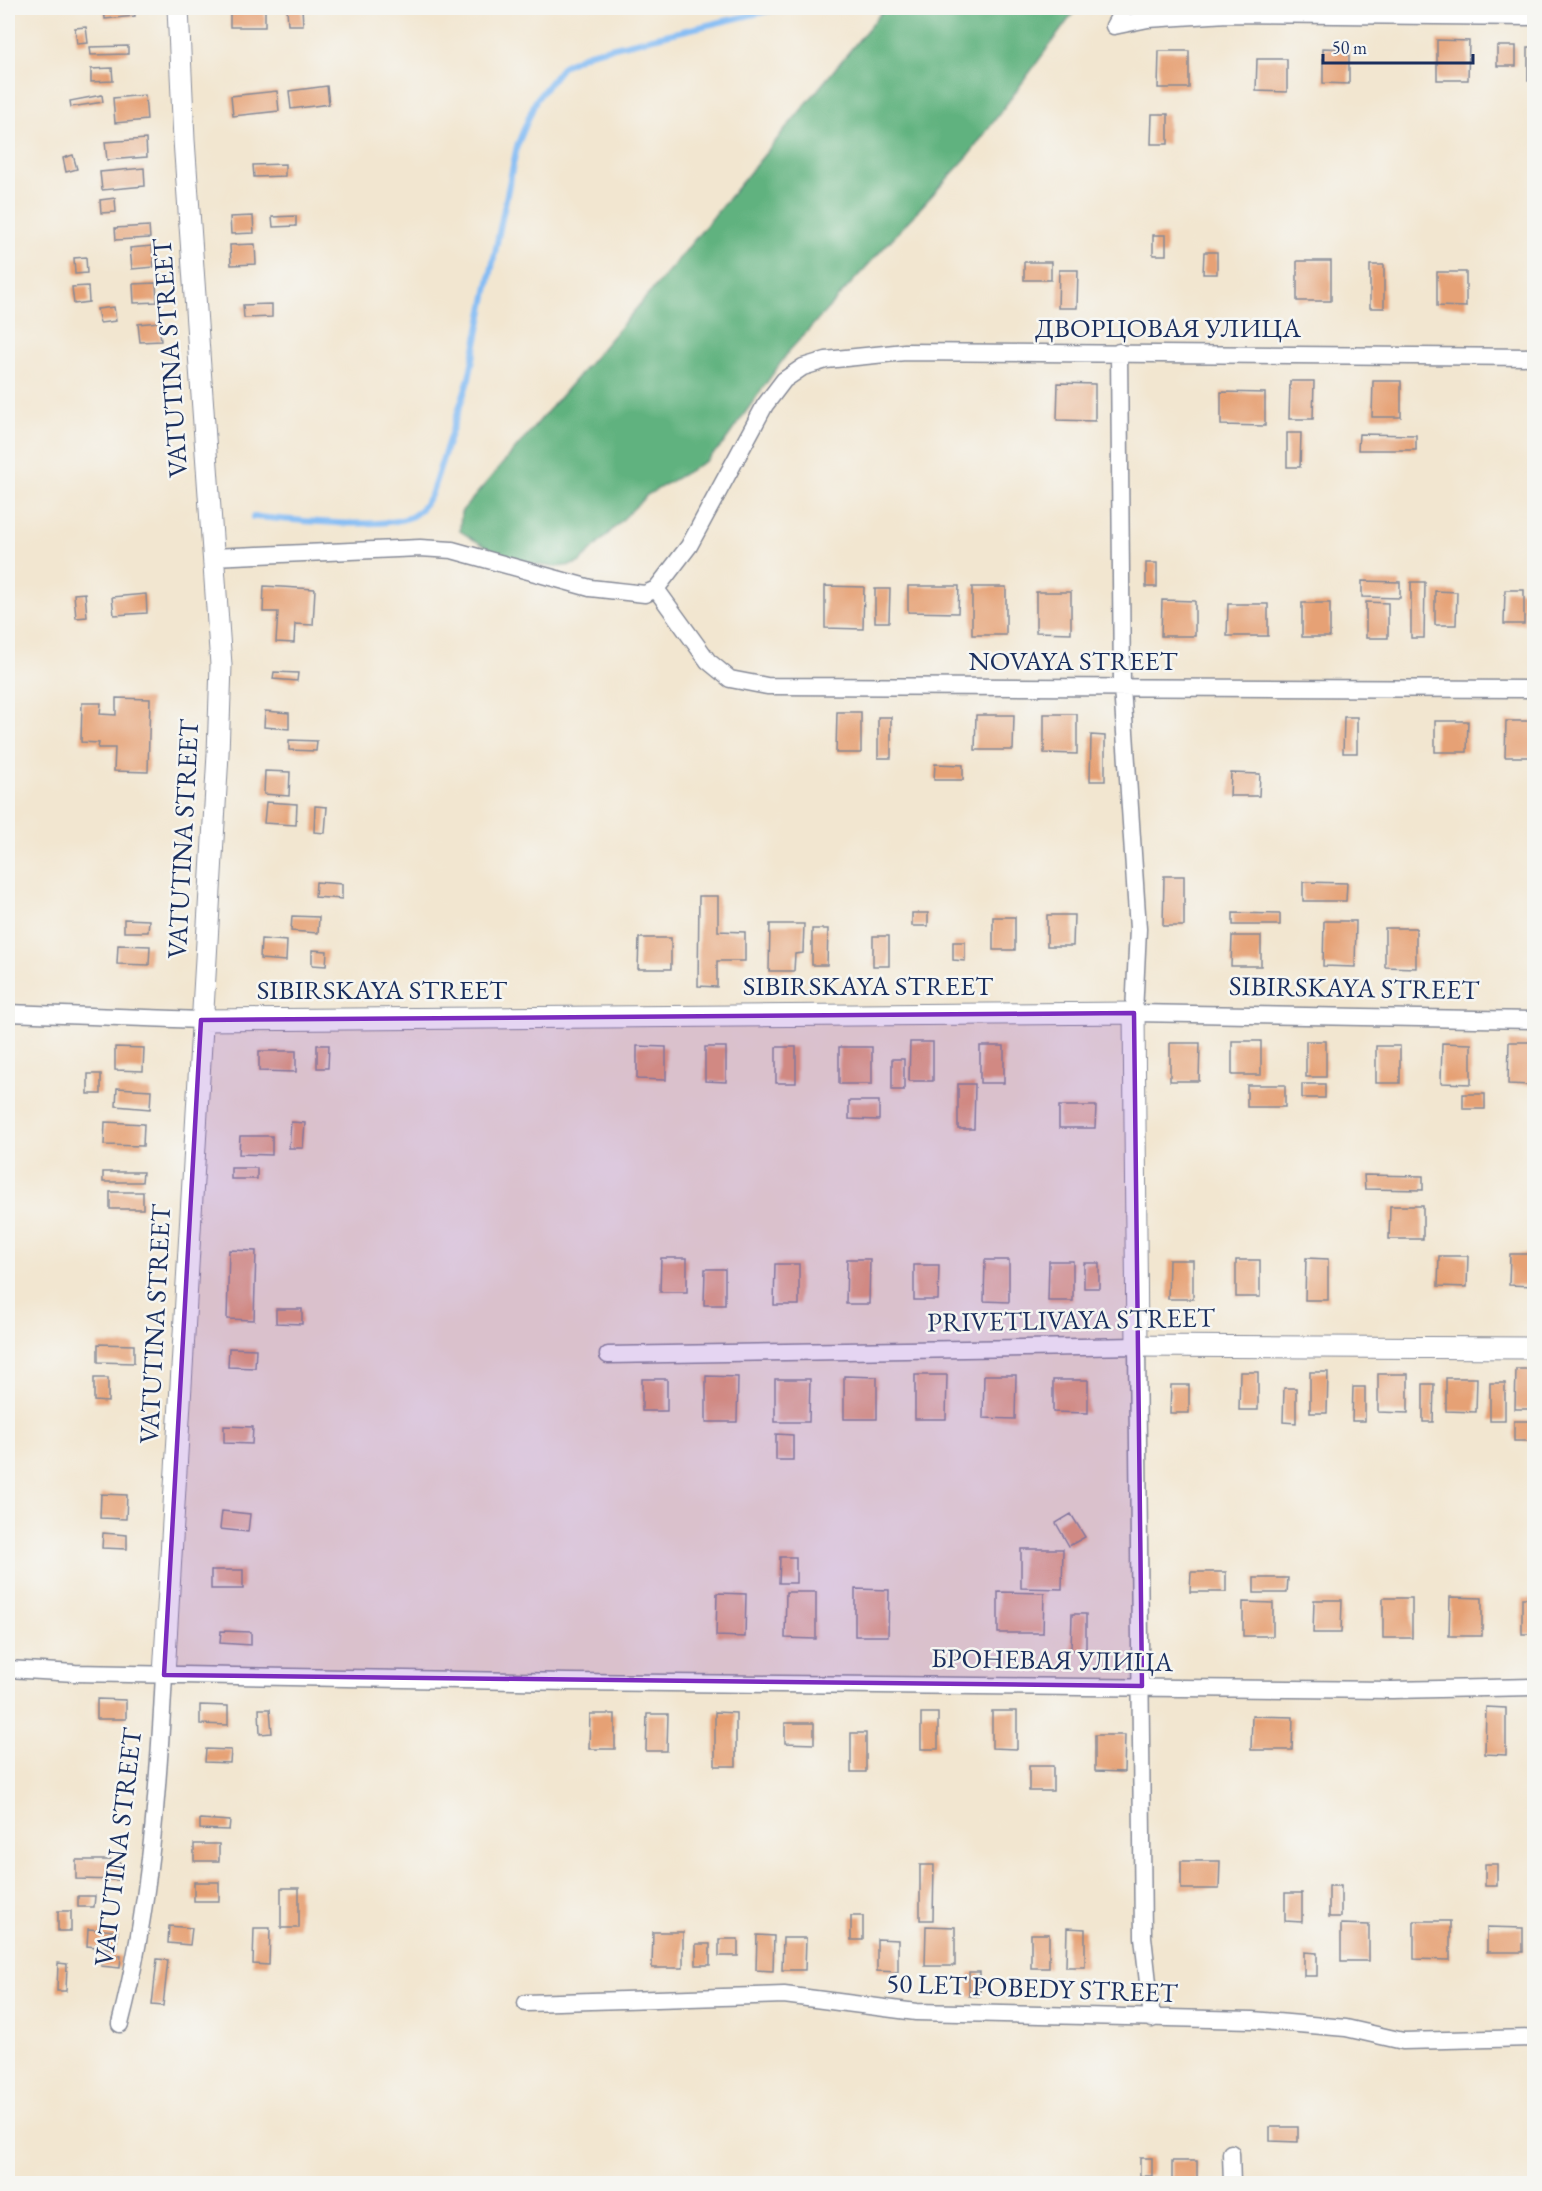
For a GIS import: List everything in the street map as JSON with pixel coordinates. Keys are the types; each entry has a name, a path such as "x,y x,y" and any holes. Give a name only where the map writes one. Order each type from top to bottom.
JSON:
{"street":[{"name":"VATUTINA STREET","path":"120,2024 136,1962 147,1887 159,1759 218,754 220,665 178,8"},
{"path":"1124,8 1114,27 1149,19 1227,14 1534,17"},
{"name":"ДВОРЦОВАЯ УЛИЦА","path":"657,589 689,546 765,405 784,380 803,367 825,360 905,352 1534,357"},
{"path":"1119,352 1122,687 1138,929 1134,1013 1143,1937 1152,2019"},
{"path":"212,557 420,548 452,550 590,588 645,594 657,589"},
{"name":"NOVAYA STREET","path":"657,589 708,661 730,679 767,686 1534,689"},
{"path":"8,1013 201,1020"},
{"name":"SIBIRSKAYA STREET","path":"201,1020 1134,1013 1534,1020"},
{"name":"PRIVETLIVAYA STREET","path":"608,1355 1137,1346 1534,1348"},
{"path":"8,1669 164,1675"},
{"name":"БРОНЕВАЯ УЛИЦА","path":"164,1675 568,1682 1392,1690 1534,1687"},
{"name":"50 LET POBEDY STREET","path":"526,2003 784,1995 916,2012 1253,2020 1335,2027 1403,2042 1534,2038"},
{"path":"1232,2153 1232,2184"}],"highlighted area":[{"path":"1134,1013 1142,1686 164,1675 201,1020"}],"green space":[{"path":"885,8 1077,8 969,155 789,351 723,444 706,461 647,495 580,562 566,566 535,564 518,560 487,547 460,531 461,512 672,267"}],"building":[{"path":"104,8 134,8 135,16 105,19"},
{"path":"230,8 265,8 265,27 230,27"},
{"path":"287,8 302,8 303,25 288,25"},
{"path":"86,27 88,43 77,44 75,28"},
{"path":"1437,40 1469,41 1468,80 1437,80"},
{"path":"128,46 128,54 91,55 90,47"},
{"path":"1497,46 1516,46 1516,66 1497,66"},
{"path":"1528,47 1534,47 1534,81 1528,81"},
{"path":"1323,48 1349,49 1349,84 1323,83"},
{"path":"1159,51 1189,51 1189,88 1158,88"},
{"path":"1257,59 1287,59 1287,92 1256,91"},
{"path":"112,68 113,81 91,82 91,69"},
{"path":"327,86 329,104 291,109 289,91"},
{"path":"277,91 279,111 233,116 231,96"},
{"path":"102,95 103,102 71,107 70,101"},
{"path":"145,95 147,120 115,123 113,98"},
{"path":"1152,114 1168,114 1168,144 1151,144"},
{"path":"146,139 147,157 107,160 105,142"},
{"path":"73,155 77,169 66,172 63,158"},
{"path":"285,164 285,176 254,177 253,165"},
{"path":"144,168 145,186 102,190 100,172"},
{"path":"115,198 116,212 101,213 100,200"},
{"path":"253,216 254,233 231,234 230,217"},
{"path":"296,216 296,226 273,227 272,217"},
{"path":"149,226 150,238 116,240 115,228"},
{"path":"1153,235 1166,235 1166,255 1153,255"},
{"path":"255,244 256,264 231,265 230,245"},
{"path":"152,246 154,267 132,269 130,248"},
{"path":"1204,252 1217,252 1217,274 1203,274"},
{"path":"86,257 87,273 75,274 74,258"},
{"path":"1297,261 1331,261 1331,301 1297,301"},
{"path":"1024,262 1051,262 1051,280 1024,280"},
{"path":"1370,265 1384,265 1384,308 1370,308"},
{"path":"1059,270 1078,270 1077,308 1058,308"},
{"path":"1437,272 1466,272 1466,307 1437,306"},
{"path":"156,283 157,302 134,303 133,284"},
{"path":"88,286 89,302 74,304 72,287"},
{"path":"272,304 272,317 244,318 243,305"},
{"path":"114,307 116,321 100,323 97,309"},
{"path":"159,322 161,341 140,342 138,324"},
{"path":"1290,381 1314,381 1313,419 1289,419"},
{"path":"1373,381 1401,381 1401,417 1372,417"},
{"path":"1058,383 1095,384 1095,421 1057,420"},
{"path":"1221,392 1265,393 1265,426 1221,425"},
{"path":"1287,433 1301,433 1300,467 1287,467"},
{"path":"1359,434 1416,435 1416,450 1358,450"},
{"path":"1146,563 1157,563 1157,587 1146,587"},
{"path":"1362,581 1400,582 1400,598 1362,597"},
{"path":"1411,582 1425,582 1424,638 1411,638"},
{"path":"264,586 315,589 313,625 295,624 294,643 276,642 278,612 263,612"},
{"path":"825,586 864,587 863,629 825,628"},
{"path":"908,586 959,586 958,613 908,612"},
{"path":"972,587 1006,587 1006,635 972,635"},
{"path":"875,589 890,589 889,622 875,622"},
{"path":"1505,590 1524,590 1524,624 1504,624"},
{"path":"1435,591 1457,592 1456,625 1435,625"},
{"path":"1036,592 1071,592 1071,633 1036,632"},
{"path":"85,593 87,617 76,618 74,594"},
{"path":"146,594 147,613 114,615 112,597"},
{"path":"1162,600 1195,601 1195,636 1161,636"},
{"path":"1366,602 1388,603 1388,638 1366,638"},
{"path":"1302,603 1330,603 1330,637 1302,637"},
{"path":"1228,604 1268,604 1268,636 1227,636"},
{"path":"274,672 298,673 297,681 273,679"},
{"path":"116,698 150,699 148,772 114,771 115,748 98,748 99,743 81,742 82,703 101,703 100,714 116,715"},
{"path":"265,711 289,713 289,729 264,727"},
{"path":"837,712 861,712 861,753 836,753"},
{"path":"1044,714 1077,714 1077,754 1044,753"},
{"path":"976,715 1014,715 1013,750 975,750"},
{"path":"878,717 891,717 891,758 878,758"},
{"path":"1344,717 1357,717 1357,753 1343,753"},
{"path":"1435,721 1468,721 1467,752 1435,752"},
{"path":"1506,721 1534,721 1534,757 1505,757"},
{"path":"1091,735 1105,736 1105,781 1090,781"},
{"path":"289,740 317,741 316,751 289,750"},
{"path":"935,764 963,765 963,780 934,780"},
{"path":"265,771 290,772 289,796 264,794"},
{"path":"1231,773 1260,774 1259,796 1230,796"},
{"path":"266,802 297,804 296,825 264,823"},
{"path":"315,806 327,807 325,833 314,832"},
{"path":"1164,876 1184,876 1184,926 1163,926"},
{"path":"316,882 342,884 342,899 315,897"},
{"path":"1303,882 1347,883 1346,901 1303,901"},
{"path":"699,896 718,896 718,931 745,932 745,961 717,961 717,987 698,986"},
{"path":"912,913 928,913 928,926 912,926"},
{"path":"1233,913 1280,914 1280,925 1233,925"},
{"path":"1047,915 1074,915 1073,946 1047,946"},
{"path":"292,916 319,917 318,933 291,931"},
{"path":"993,917 1015,917 1015,950 993,950"},
{"path":"124,919 149,920 148,932 124,932"},
{"path":"1324,921 1356,921 1355,967 1323,966"},
{"path":"770,924 804,924 803,953 795,954 794,971 769,971"},
{"path":"1385,928 1416,928 1416,968 1385,967"},
{"path":"812,929 828,929 827,965 812,965"},
{"path":"873,936 889,936 889,966 873,966"},
{"path":"1232,936 1261,936 1261,966 1231,966"},
{"path":"639,938 671,938 671,969 638,969"},
{"path":"261,939 287,941 286,961 260,959"},
{"path":"953,942 965,942 965,961 953,960"},
{"path":"118,945 150,946 149,965 117,964"},
{"path":"312,950 327,951 326,966 312,965"},
{"path":"1232,1041 1261,1041 1261,1075 1232,1075"},
{"path":"1306,1041 1326,1041 1326,1077 1306,1077"},
{"path":"910,1042 933,1042 933,1081 909,1081"},
{"path":"1509,1042 1531,1042 1530,1085 1508,1084"},
{"path":"1170,1043 1200,1043 1199,1081 1170,1081"},
{"path":"1442,1043 1471,1044 1471,1084 1441,1083"},
{"path":"317,1045 329,1045 328,1068 317,1068"},
{"path":"637,1046 666,1047 666,1080 637,1079"},
{"path":"980,1046 1004,1046 1004,1083 980,1083"},
{"path":"1376,1046 1400,1046 1400,1083 1376,1083"},
{"path":"115,1047 144,1048 143,1071 115,1070"},
{"path":"705,1047 726,1047 726,1082 705,1081"},
{"path":"776,1047 796,1047 796,1083 776,1083"},
{"path":"839,1047 872,1047 872,1084 839,1084"},
{"path":"259,1051 296,1051 296,1072 259,1071"},
{"path":"892,1059 904,1059 904,1090 892,1090"},
{"path":"88,1074 101,1074 101,1094 88,1094"},
{"path":"958,1084 975,1084 974,1129 958,1129"},
{"path":"1302,1084 1325,1084 1325,1098 1302,1098"},
{"path":"1247,1085 1285,1085 1285,1107 1247,1107"},
{"path":"117,1088 151,1090 150,1109 116,1106"},
{"path":"1463,1094 1485,1094 1485,1109 1463,1109"},
{"path":"849,1101 879,1101 879,1120 849,1119"},
{"path":"1059,1106 1096,1106 1095,1128 1059,1128"},
{"path":"105,1122 144,1124 143,1146 104,1145"},
{"path":"291,1122 305,1123 303,1148 289,1148"},
{"path":"240,1136 272,1136 272,1155 239,1154"},
{"path":"231,1168 257,1168 257,1179 231,1179"},
{"path":"103,1172 143,1172 142,1182 103,1182"},
{"path":"1364,1175 1423,1176 1423,1190 1365,1189"},
{"path":"110,1192 143,1192 143,1209 110,1209"},
{"path":"1390,1206 1423,1206 1423,1239 1389,1239"},
{"path":"229,1250 256,1251 254,1320 227,1319"},
{"path":"1510,1254 1534,1254 1534,1286 1509,1285"},
{"path":"1439,1256 1468,1256 1467,1287 1438,1286"},
{"path":"661,1258 687,1258 687,1292 660,1292"},
{"path":"1306,1258 1328,1259 1328,1300 1305,1300"},
{"path":"847,1259 870,1259 869,1304 846,1304"},
{"path":"985,1260 1009,1260 1009,1302 984,1301"},
{"path":"1169,1260 1193,1260 1193,1299 1168,1299"},
{"path":"1236,1260 1260,1260 1260,1297 1236,1297"},
{"path":"1049,1261 1073,1261 1073,1301 1048,1301"},
{"path":"1084,1263 1099,1263 1099,1288 1084,1288"},
{"path":"775,1264 799,1264 799,1305 774,1305"},
{"path":"914,1265 939,1265 938,1300 914,1300"},
{"path":"705,1269 725,1269 725,1305 704,1305"},
{"path":"276,1309 302,1309 302,1324 276,1323"},
{"path":"98,1344 134,1345 134,1363 98,1362"},
{"path":"229,1348 256,1349 255,1368 228,1367"},
{"path":"1516,1369 1534,1369 1533,1409 1515,1409"},
{"path":"1240,1372 1258,1372 1258,1410 1239,1410"},
{"path":"1310,1372 1328,1372 1327,1413 1310,1413"},
{"path":"1378,1374 1408,1374 1408,1413 1378,1412"},
{"path":"915,1375 947,1375 946,1419 915,1419"},
{"path":"984,1375 1016,1375 1015,1419 983,1418"},
{"path":"706,1376 738,1377 737,1422 706,1422"},
{"path":"844,1376 877,1377 877,1419 844,1419"},
{"path":"94,1378 108,1378 108,1402 94,1401"},
{"path":"1446,1378 1477,1378 1476,1412 1446,1411"},
{"path":"642,1379 667,1379 667,1411 642,1411"},
{"path":"775,1379 810,1379 809,1422 775,1422"},
{"path":"1053,1380 1088,1380 1088,1413 1053,1412"},
{"path":"1490,1383 1505,1383 1505,1421 1490,1421"},
{"path":"1423,1384 1434,1384 1433,1422 1423,1422"},
{"path":"1171,1385 1189,1385 1189,1413 1170,1413"},
{"path":"1353,1387 1365,1387 1365,1421 1352,1421"},
{"path":"1284,1388 1296,1388 1296,1423 1283,1422"},
{"path":"1514,1421 1534,1421 1534,1441 1514,1441"},
{"path":"224,1426 253,1427 252,1444 224,1443"},
{"path":"776,1434 793,1435 793,1460 776,1460"},
{"path":"101,1494 127,1495 126,1519 100,1518"},
{"path":"222,1511 250,1514 248,1532 220,1529"},
{"path":"1071,1514 1085,1537 1069,1546 1056,1523"},
{"path":"103,1533 127,1535 127,1549 102,1548"},
{"path":"1021,1549 1063,1549 1062,1589 1021,1588"},
{"path":"780,1557 796,1557 796,1583 779,1583"},
{"path":"211,1570 243,1570 243,1589 211,1589"},
{"path":"1191,1572 1226,1572 1226,1592 1190,1592"},
{"path":"1254,1578 1288,1578 1287,1593 1254,1593"},
{"path":"855,1589 889,1590 888,1636 855,1636"},
{"path":"786,1592 816,1592 816,1639 785,1638"},
{"path":"998,1592 1044,1593 1043,1633 998,1633"},
{"path":"717,1593 746,1594 745,1637 716,1636"},
{"path":"1450,1597 1482,1598 1482,1636 1449,1636"},
{"path":"1383,1598 1412,1598 1412,1638 1383,1638"},
{"path":"1522,1598 1534,1598 1534,1634 1522,1634"},
{"path":"1314,1600 1342,1600 1341,1633 1313,1633"},
{"path":"1243,1602 1273,1603 1273,1636 1243,1636"},
{"path":"1072,1614 1086,1614 1086,1650 1071,1650"},
{"path":"221,1631 251,1632 251,1645 220,1643"},
{"path":"97,1699 126,1700 126,1719 97,1719"},
{"path":"200,1705 228,1706 228,1725 200,1724"},
{"path":"1486,1707 1506,1708 1506,1755 1485,1754"},
{"path":"259,1709 270,1709 272,1733 260,1734"},
{"path":"992,1711 1017,1711 1017,1749 992,1748"},
{"path":"715,1712 736,1713 736,1766 715,1766"},
{"path":"921,1713 938,1713 938,1749 921,1749"},
{"path":"590,1714 615,1714 615,1749 589,1749"},
{"path":"647,1714 668,1714 667,1751 646,1751"},
{"path":"1252,1716 1293,1717 1292,1750 1251,1750"},
{"path":"785,1723 814,1723 814,1744 785,1743"},
{"path":"851,1733 866,1733 866,1772 851,1772"},
{"path":"1095,1735 1125,1735 1124,1772 1095,1771"},
{"path":"206,1749 231,1750 230,1763 205,1762"},
{"path":"1029,1766 1053,1766 1053,1791 1029,1791"},
{"path":"200,1819 230,1821 229,1830 200,1829"},
{"path":"194,1844 219,1844 219,1861 194,1861"},
{"path":"76,1860 120,1860 120,1880 76,1879"},
{"path":"1181,1861 1220,1861 1219,1889 1181,1889"},
{"path":"1485,1864 1497,1864 1497,1886 1485,1886"},
{"path":"920,1865 934,1865 933,1920 920,1920"},
{"path":"194,1882 219,1882 219,1901 194,1901"},
{"path":"1329,1886 1341,1886 1341,1917 1329,1917"},
{"path":"281,1888 299,1888 299,1928 281,1928"},
{"path":"1285,1893 1302,1893 1302,1922 1285,1921"},
{"path":"78,1896 95,1896 94,1907 78,1907"},
{"path":"58,1911 71,1911 71,1931 58,1931"},
{"path":"851,1916 863,1916 863,1940 851,1940"},
{"path":"1414,1921 1450,1921 1450,1960 1414,1959"},
{"path":"1341,1924 1369,1925 1369,1961 1341,1961"},
{"path":"169,1926 192,1928 190,1945 168,1943"},
{"path":"926,1926 955,1927 955,1966 925,1966"},
{"path":"1487,1927 1523,1928 1523,1952 1487,1952"},
{"path":"254,1928 270,1928 269,1965 253,1964"},
{"path":"1067,1928 1085,1929 1085,1967 1066,1967"},
{"path":"88,1929 118,1931 116,1949 87,1946"},
{"path":"653,1932 683,1932 683,1968 652,1968"},
{"path":"1031,1934 1049,1934 1049,1968 1031,1968"},
{"path":"757,1935 774,1936 773,1971 756,1970"},
{"path":"783,1938 806,1938 805,1970 782,1970"},
{"path":"719,1939 738,1939 738,1956 719,1956"},
{"path":"877,1939 898,1940 898,1972 877,1971"},
{"path":"696,1944 710,1944 710,1965 696,1965"},
{"path":"1304,1952 1317,1953 1317,1976 1304,1976"},
{"path":"103,1954 121,1956 120,1968 101,1966"},
{"path":"157,1959 168,1960 163,2006 152,2005"},
{"path":"58,1963 67,1964 66,1991 57,1991"},
{"path":"969,1972 980,1972 980,1996 969,1996"},
{"path":"1270,2127 1298,2127 1298,2142 1270,2141"},
{"path":"1140,2158 1152,2158 1152,2176 1140,2176"},
{"path":"1172,2161 1197,2161 1197,2184 1172,2184"}],"waterway":[{"path":"253,517 332,523 375,523 408,518 419,511 431,495 469,378 517,146 536,100 563,66 589,53 780,8"}]}
